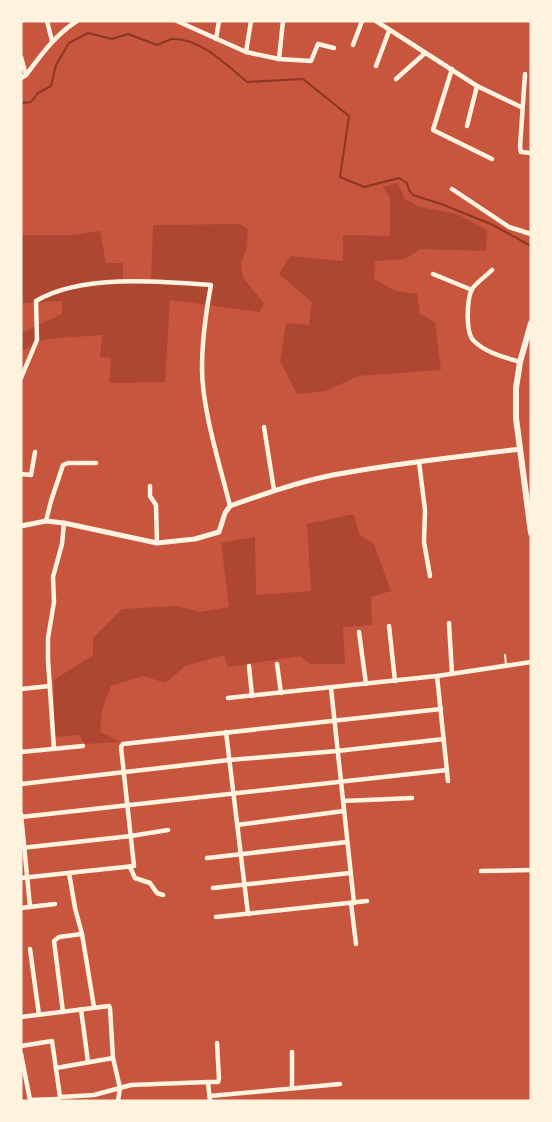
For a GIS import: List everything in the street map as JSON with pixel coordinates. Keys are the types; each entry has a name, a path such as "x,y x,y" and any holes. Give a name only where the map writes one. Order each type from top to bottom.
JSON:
{"main road":[{"path":"531,323 520,362 516,388 516,418 531,533"}],"street":[{"path":"47,21 52,42"},
{"path":"24,77 52,42 66,28 77,21"},
{"path":"177,21 185,22 216,39 246,52 279,59 311,61 317,45 334,48"},
{"path":"216,39 219,21"},
{"path":"246,52 251,21"},
{"path":"279,59 283,21"},
{"path":"352,45 362,21"},
{"path":"376,21 424,54 452,69 477,86 521,107"},
{"path":"376,66 389,31"},
{"path":"396,79 424,54"},
{"path":"21,57 24,77"},
{"path":"452,69 433,130 492,159"},
{"path":"525,74 521,107 520,149 523,152 531,153"},
{"path":"467,126 477,86"},
{"path":"452,189 509,227 531,234"},
{"path":"492,270 472,290 467,318 468,333 474,342 494,354 520,362"},
{"path":"433,274 472,290"},
{"path":"21,378 37,340 36,301 44,296 90,282 152,281 211,285 204,322 202,370 207,407 230,506"},
{"path":"264,427 274,490"},
{"path":"21,526 46,521 157,542 195,538 219,532 225,513 230,506 274,490 333,475 520,449"},
{"path":"21,474 31,475 35,452"},
{"path":"419,462 425,510 424,542 430,576"},
{"path":"46,521 50,501 63,465 68,463 96,463"},
{"path":"150,486 150,496 156,505 157,542"},
{"path":"54,749 48,638 54,602 53,577 62,544 64,523"},
{"path":"449,623 452,674"},
{"path":"389,626 395,681"},
{"path":"360,632 366,684"},
{"path":"228,698 395,681 531,662"},
{"path":"277,664 281,693"},
{"path":"249,666 252,696"},
{"path":"437,676 448,781"},
{"path":"21,689 50,686"},
{"path":"331,688 356,944"},
{"path":"164,895 157,893 150,883 136,878 132,867 131,836 123,772 122,744 441,709"},
{"path":"226,732 248,914"},
{"path":"21,784 229,760 338,751 444,739"},
{"path":"21,752 83,746"},
{"path":"30,907 21,816 447,770"},
{"path":"343,801 412,798"},
{"path":"237,825 344,811"},
{"path":"23,848 168,830"},
{"path":"207,858 347,842"},
{"path":"21,878 132,867"},
{"path":"481,871 531,870"},
{"path":"69,873 82,934 94,1007"},
{"path":"213,888 350,873"},
{"path":"216,917 367,901"},
{"path":"21,908 55,904"},
{"path":"63,1012 54,941 60,937 82,934"},
{"path":"30,949 39,1015"},
{"path":"21,1017 94,1007 107,1006 110,1008 113,1058 120,1088 118,1101"},
{"path":"81,1009 88,1062"},
{"path":"21,1046 52,1040 58,1099"},
{"path":"21,1054 30,1100 94,1098 131,1085 216,1082 219,1079 217,1043"},
{"path":"292,1052 292,1088"},
{"path":"56,1068 113,1058"},
{"path":"208,1082 210,1098 340,1084"}],"lane":[{"path":"505,655 506,665"}],"shaded area":[{"path":"397,183 404,198 420,207 457,214 487,230 486,251 421,249 405,259 375,261 374,279 396,291 417,294 420,314 435,322 441,370 358,376 326,391 297,394 280,361 286,323 309,325 312,302 279,274 290,256 343,261 343,235 390,236 390,198 383,187"},
{"path":"240,224 248,229 246,250 241,263 243,278 264,303 260,312 170,300 165,382 109,383 111,358 100,357 102,335 46,339 21,351 21,333 62,314 62,301 21,303 21,235 72,235 100,231 106,263 123,263 123,283 151,284 153,225"},
{"path":"354,514 359,534 374,544 391,591 371,597 372,625 343,627 345,664 310,664 300,656 228,667 224,655 185,666 166,683 143,676 111,686 102,710 100,732 121,742 85,744 79,735 54,737 54,680 93,655 93,638 122,609 177,606 200,612 229,607 221,543 255,537 256,595 311,591 307,524"}],"waterway":[{"path":"21,103 31,102 38,93 51,86 56,65 69,43 88,33 112,39 128,34 157,45 172,39 182,40 203,48 247,82 303,79 349,116 340,177 364,187 399,178 407,183 413,195 444,205 493,225 531,246"}]}
